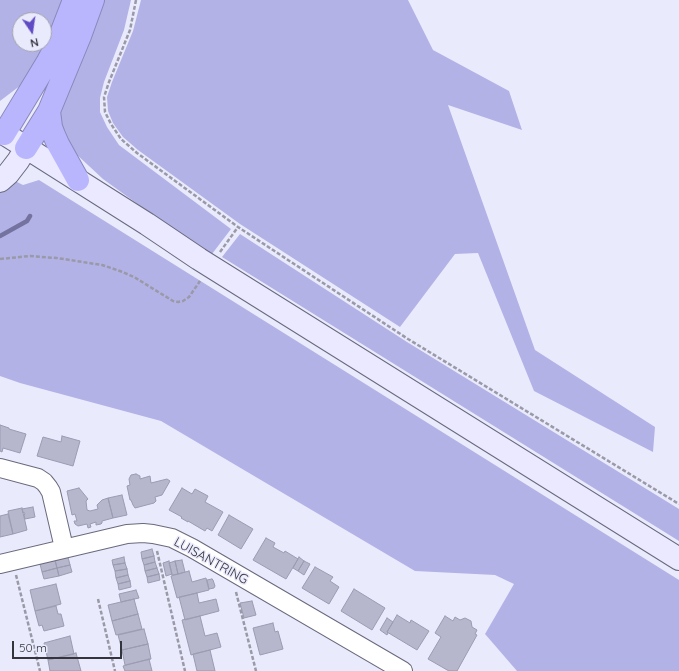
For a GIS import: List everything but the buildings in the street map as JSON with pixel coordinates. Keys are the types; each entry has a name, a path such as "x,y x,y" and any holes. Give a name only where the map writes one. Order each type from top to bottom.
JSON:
{"highway":[{"path":"1,135 47,64 57,44 74,0"},
{"path":"26,148 49,110 80,36 93,0"},
{"path":"49,110 51,127 54,136 78,180"}],"main road":[{"path":"1,135 26,148 78,180 212,267 679,559"},
{"path":"0,181 8,174 26,148"}],"street":[{"path":"0,468 38,478 48,487 51,492 64,548"},
{"name":"LUISANTRING","path":"6,563 127,534 143,533 172,538 192,548 403,671"}],"path":[{"path":"136,0 130,30 104,97 105,112 121,139 137,153 238,227 408,339 679,504"},
{"path":"218,256 238,227"},
{"path":"0,259 30,256 56,258 102,266 134,277 173,301 178,302 189,297 200,281"},
{"path":"153,534 186,671"},
{"path":"6,563 40,671"},
{"path":"231,571 256,671"},
{"path":"98,599 115,671"}],"shaded area":[{"path":"0,0 64,0 52,27 52,12 12,12 12,52 41,52 25,82 0,101"},
{"path":"101,0 131,0 124,30 104,82 100,98 100,112 107,127 119,145 231,229 212,254 150,213 103,179 75,153 62,131 60,110"},
{"path":"141,0 408,0 433,50 509,91 522,130 448,105 535,350 655,427 653,452 534,391 478,253 455,254 400,327 240,224 138,150 123,137 113,123 108,111 107,97 133,31"},
{"path":"39,180 679,580 679,671 517,671 485,634 514,584 495,575 415,571 161,421 20,383 0,376 0,191 15,181 23,185"},
{"path":"240,234 407,342 679,509 679,541 222,257"}],"waterway":[{"path":"0,236 27,221 30,216"}]}
